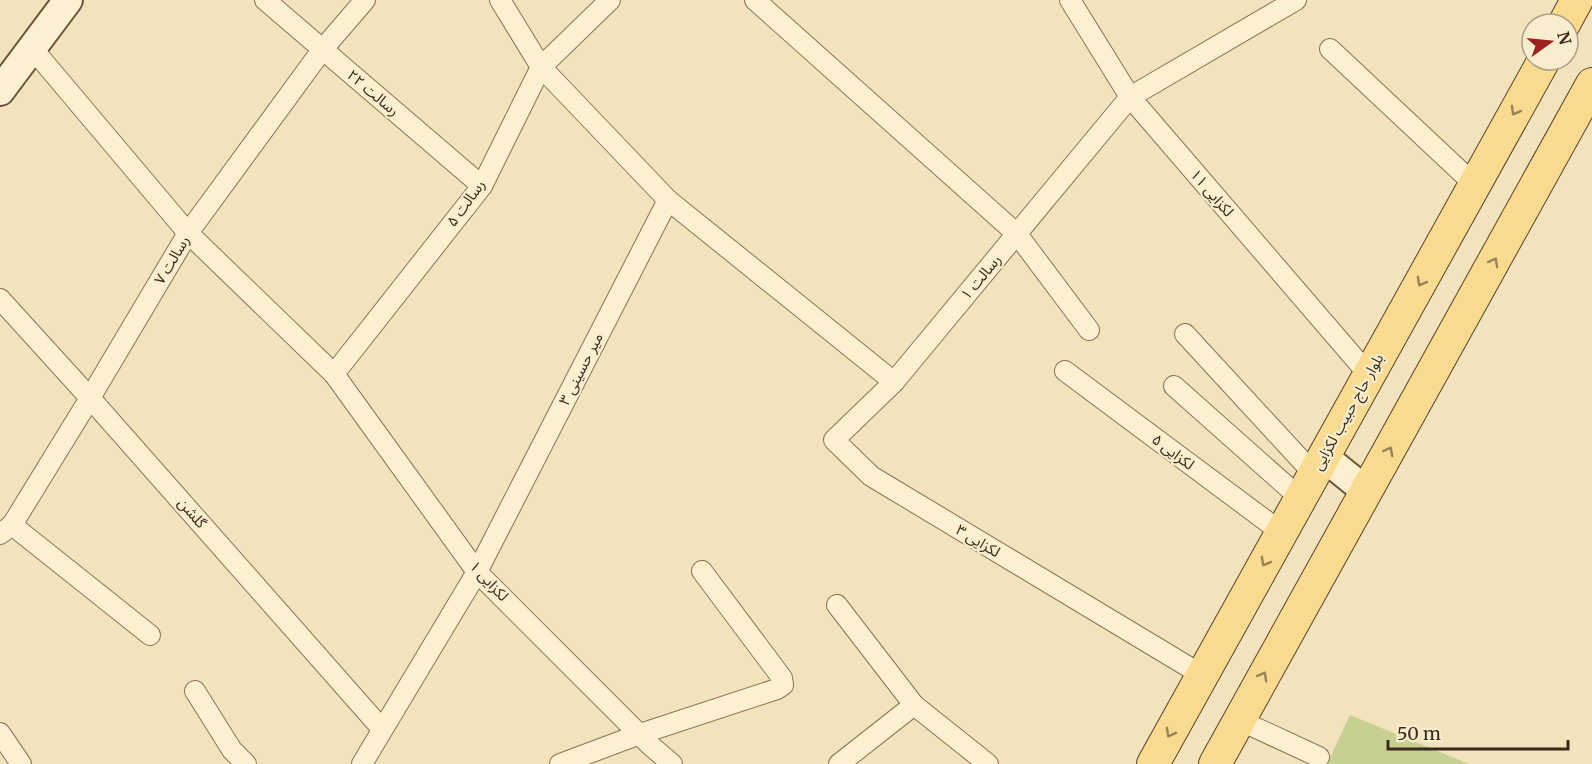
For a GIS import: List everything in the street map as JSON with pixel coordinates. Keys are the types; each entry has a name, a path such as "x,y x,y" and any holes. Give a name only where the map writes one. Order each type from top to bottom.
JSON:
{"main road":[{"name":"بلوار حاج حبیب لکزايی","path":"1153,764 1537,72"},
{"path":"1215,764 1592,84"}],"street":[{"path":"0,91 68,0"},
{"name":"رسالت ۲۲","path":"265,0 482,186"},
{"name":"رسالت ۷","path":"6,530 90,398 188,233 322,50 365,0"},
{"path":"500,0 541,67 668,200 894,382"},
{"name":"رسالت ۵","path":"334,374 482,186 541,67 610,0"},
{"path":"755,0 1017,234 1089,330"},
{"name":"لکزایی ۱۱","path":"1070,0 1130,98 1369,375"},
{"name":"رسالت ۱","path":"894,382 1130,98 1296,0"},
{"name":"لکزایی ۱","path":"32,48 188,233 334,374 477,572 672,764"},
{"path":"1330,48 1475,184"},
{"name":"میر حسینی ۳","path":"362,764 477,572 668,200"},
{"name":"گلشن","path":"0,299 382,729"},
{"path":"1185,334 1313,477"},
{"name":"لکزایی ۵","path":"1065,371 1281,532"},
{"name":"لکزایی ۳","path":"894,382 834,440 871,476 1202,675"},
{"path":"1174,387 1313,477 1366,491"},
{"path":"6,530 150,635"},
{"path":"560,764 783,685 782,678 702,571"},
{"path":"837,605 914,705 988,764"},
{"path":"195,691 232,750 246,764"},
{"path":"839,764 914,705"},
{"path":"1239,720 1319,757"},
{"path":"0,734 21,764"}],"green space":[{"path":"1350,715 1469,764 1327,764"}]}
